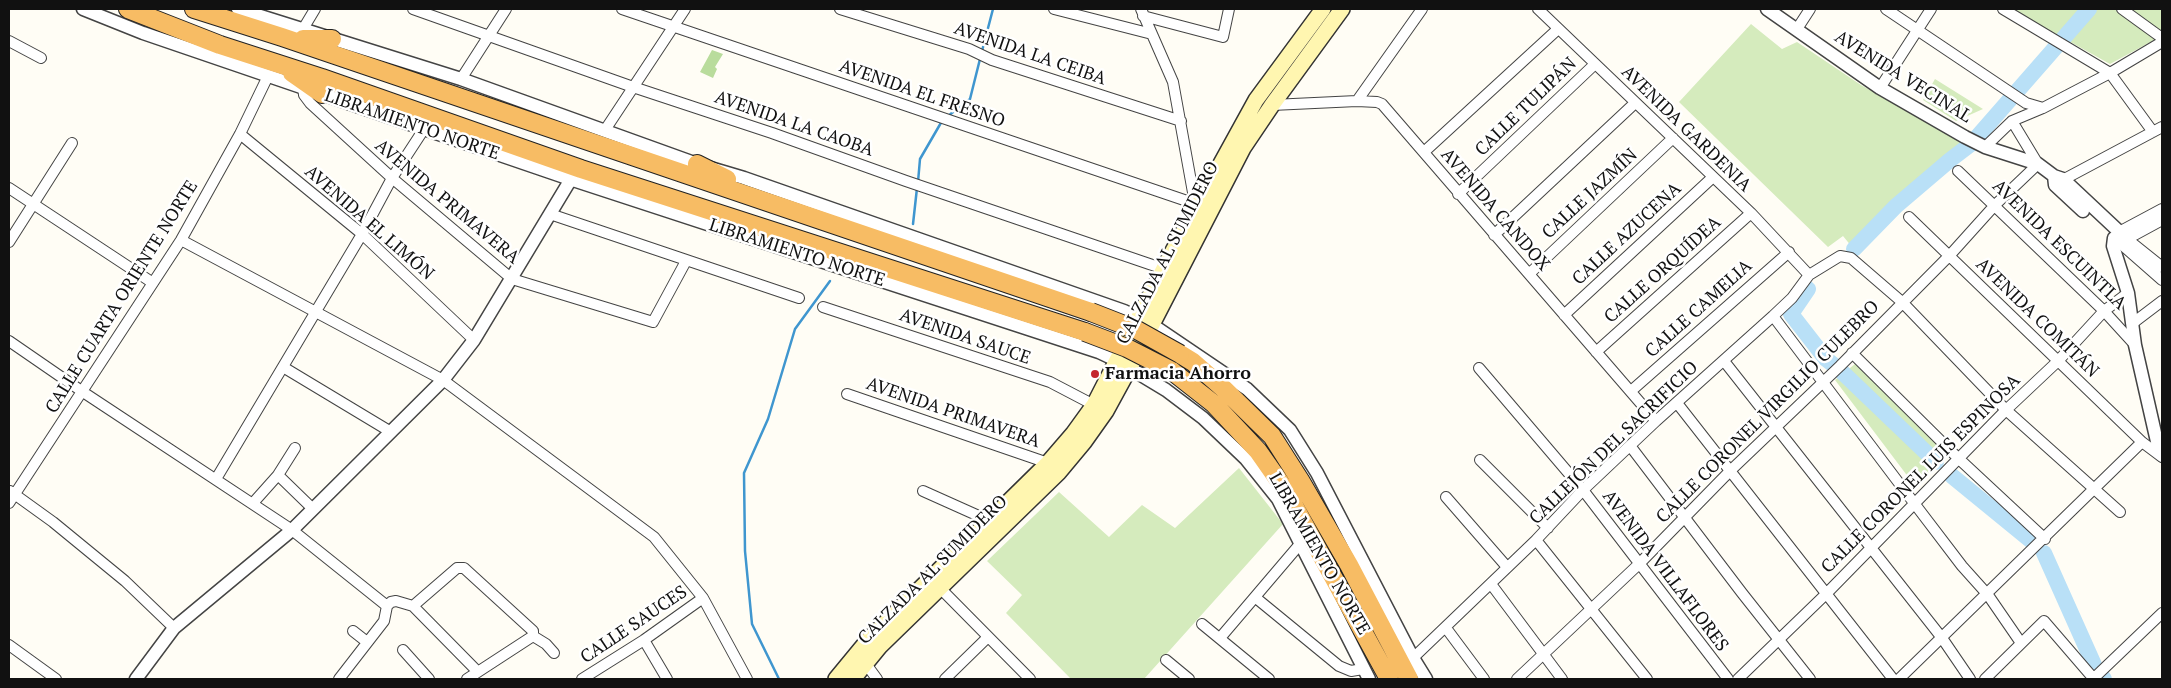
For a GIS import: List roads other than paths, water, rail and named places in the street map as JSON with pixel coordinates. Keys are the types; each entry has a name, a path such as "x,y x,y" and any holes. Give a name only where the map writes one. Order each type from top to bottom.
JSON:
{"highway":[{"name":"LIBRAMIENTO NORTE","path":"128,9 220,45 274,70 1085,332 1127,348 1172,371 1214,404 1258,451 1286,491 1389,679"},
{"name":"LIBRAMIENTO NORTE","path":"194,9 282,37 788,209 1087,305 1137,330 1193,362 1272,436 1349,565 1409,679"},
{"path":"282,37 314,40 332,38"},
{"path":"274,70 322,94"},
{"path":"697,164 788,209"},
{"path":"744,236 783,236"}],"main road":[{"path":"1145,321 1164,269 1203,211 1256,100 1323,9"},
{"name":"CALZADA AL SUMIDERO","path":"853,679 866,664 886,631 939,587 1059,472 1084,442 1106,411 1124,364 1203,211 1272,105 1338,11"},
{"path":"836,679 886,631 1048,463 1073,434 1124,364"}],"street":[{"name":"LIBRAMIENTO NORTE","path":"83,9 143,33 274,70 303,87 322,94 572,179 1071,343 1124,364 1166,390 1202,418 1246,459 1278,499 1366,674"},
{"path":"238,9 460,79 697,164 744,178 1087,305 1145,321 1246,389 1290,430 1317,473 1413,658 1426,679"},
{"path":"303,29 315,9"},
{"name":"AVENIDA LA CAOBA","path":"413,9 633,87 772,133 1164,269"},
{"path":"460,79 506,9"},
{"name":"AVENIDA EL FRESNO","path":"622,9 810,72 938,118 1190,202 1203,211"},
{"path":"605,130 685,9"},
{"name":"AVENIDA LA CEIBA","path":"840,9 969,49 992,60 1181,122"},
{"path":"1054,9 1152,34"},
{"path":"1142,12 1223,37 1229,9"},
{"path":"1357,101 1422,9"},
{"name":"AVENIDA GARDENIA","path":"1538,9 1751,213 1809,275"},
{"name":"AVENIDA VECINAL","path":"1767,9 1880,88 1965,137 1985,147 2038,164 2119,240"},
{"path":"1797,29 1810,9"},
{"path":"1886,9 2026,103 2043,108"},
{"path":"1880,88 1931,9"},
{"path":"2004,9 2110,74 2158,130 2057,180"},
{"path":"1985,147 2012,121 2043,108 2110,74 2162,40 2122,9"},
{"path":"1142,12 1173,82 1203,211"},
{"path":"1424,152 1558,29"},
{"path":"9,41 40,58"},
{"name":"CALLE TULIPÁN","path":"1458,194 1595,64"},
{"name":"CALLE CUARTA ORIENTE NORTE","path":"11,496 83,392 181,240 274,70"},
{"name":"AVENIDA PRIMAVERA","path":"303,87 304,95 310,103 392,178 512,279 652,322 686,261"},
{"name":"AVENIDA CANDOX","path":"1272,105 1357,101 1382,104 1656,421"},
{"path":"1494,235 1635,103"},
{"path":"2012,121 2038,164"},
{"path":"216,479 362,234 392,178 424,129"},
{"name":"AVENIDA EL LIMÓN","path":"240,134 362,234 474,340"},
{"name":"CALLE JAZMÍN","path":"1529,274 1673,138"},
{"path":"9,242 72,143"},
{"name":"CALLE CORONEL VIRGILIO CULEBRO","path":"1517,679 1592,610 1730,471 1840,366 2038,164"},
{"name":"AVENIDA ESCUINTLA","path":"1958,171 1996,205 2104,311 2135,345"},
{"name":"CALLE AZUCENA","path":"1564,315 1713,177"},
{"path":"136,679 174,628 292,530 443,380 474,340 572,179"},
{"path":"9,188 153,283"},
{"path":"2119,240 2162,209"},
{"name":"CALLE ORQUÍDEA","path":"1596,352 1751,213"},
{"path":"550,214 799,298"},
{"name":"AVENIDA COMITÁN","path":"1909,217 2142,442 2162,456"},
{"path":"2119,240 2162,220"},
{"path":"181,240 443,380 654,537 703,598 747,679"},
{"path":"2119,240 2162,267"},
{"path":"2119,240 2162,280"},
{"path":"2119,240 2135,345 2158,446 2162,456"},
{"name":"CALLE CAMELIA","path":"1631,391 1789,252"},
{"name":"CALLEJÓN DEL SACRIFICIO","path":"1413,658 1536,540 1583,490 1631,447 1656,421 1774,316 1792,298 1809,275 1840,256 1851,258 1902,302"},
{"name":"CALLE CORONEL LUIS ESPINOSA","path":"1738,679 1826,594 2006,410 2058,361 2104,311 2128,293"},
{"path":"2133,323 2162,301"},
{"path":"1902,302 2006,410 2120,512"},
{"path":"1071,343 1087,336 1095,321 1092,304 1087,305"},
{"name":"AVENIDA SAUCE","path":"824,307 1050,382 1094,405"},
{"path":"1774,316 1825,380 1962,566 1988,595 2021,642"},
{"path":"9,341 83,392 253,502 292,530 387,606"},
{"path":"1166,390 1156,369 1159,358 1163,353 1174,350 1202,358"},
{"path":"1852,353 1958,458 2045,538"},
{"path":"1724,360 1942,638 1970,679"},
{"path":"283,367 391,432"},
{"name":"AVENIDA VILLAFLORES","path":"1479,368 1583,490 1728,679"},
{"name":"AVENIDA PRIMAVERA","path":"847,394 1048,463"},
{"path":"1677,403 1893,679"},
{"path":"1899,679 1988,595 2031,550 2142,442"},
{"path":"1631,447 1810,679"},
{"path":"253,502 278,475 295,448"},
{"path":"1480,460 1548,528"},
{"path":"278,475 313,509"},
{"path":"923,491 990,521"},
{"path":"11,496 52,522 125,581 174,628"},
{"path":"1446,498 1507,567"},
{"path":"1536,540 1647,679"},
{"path":"1220,638 1300,544"},
{"path":"413,606 457,568 464,568 554,653"},
{"path":"1491,584 1562,679"},
{"path":"939,587 1026,678"},
{"name":"CALLE SAUCES","path":"582,679 644,640 703,598"},
{"path":"1256,598 1339,666 1366,674"},
{"path":"339,679 384,621 387,606 391,602 413,606 478,672"},
{"path":"1985,679 2044,621 2094,678 2162,613"},
{"path":"1202,624 1269,679"},
{"path":"1446,628 1484,679"},
{"path":"353,631 367,642"},
{"path":"466,679 533,633"},
{"path":"945,679 988,637"},
{"path":"644,640 666,679"},
{"path":"9,645 56,679"},
{"path":"403,650 429,679"},
{"path":"1166,660 1187,679"},
{"path":"866,664 877,679"}],"waterway":[{"path":"982,51 993,9"},
{"path":"1854,249 1896,206 1971,144 2089,9"},
{"path":"948,116 970,99 980,59"},
{"path":"918,182 920,159 942,121"},
{"path":"913,224 917,188"},
{"path":"779,679 752,624 745,551 744,473 768,419 795,329 830,281"},
{"path":"1808,289 1791,314 1826,359 1840,370 1936,462"},
{"path":"1952,476 2034,543"},
{"path":"2044,553 2095,667 2104,679"}],"place":[{"name":"Farmacia Ahorro","path":"1095,374"}]}
